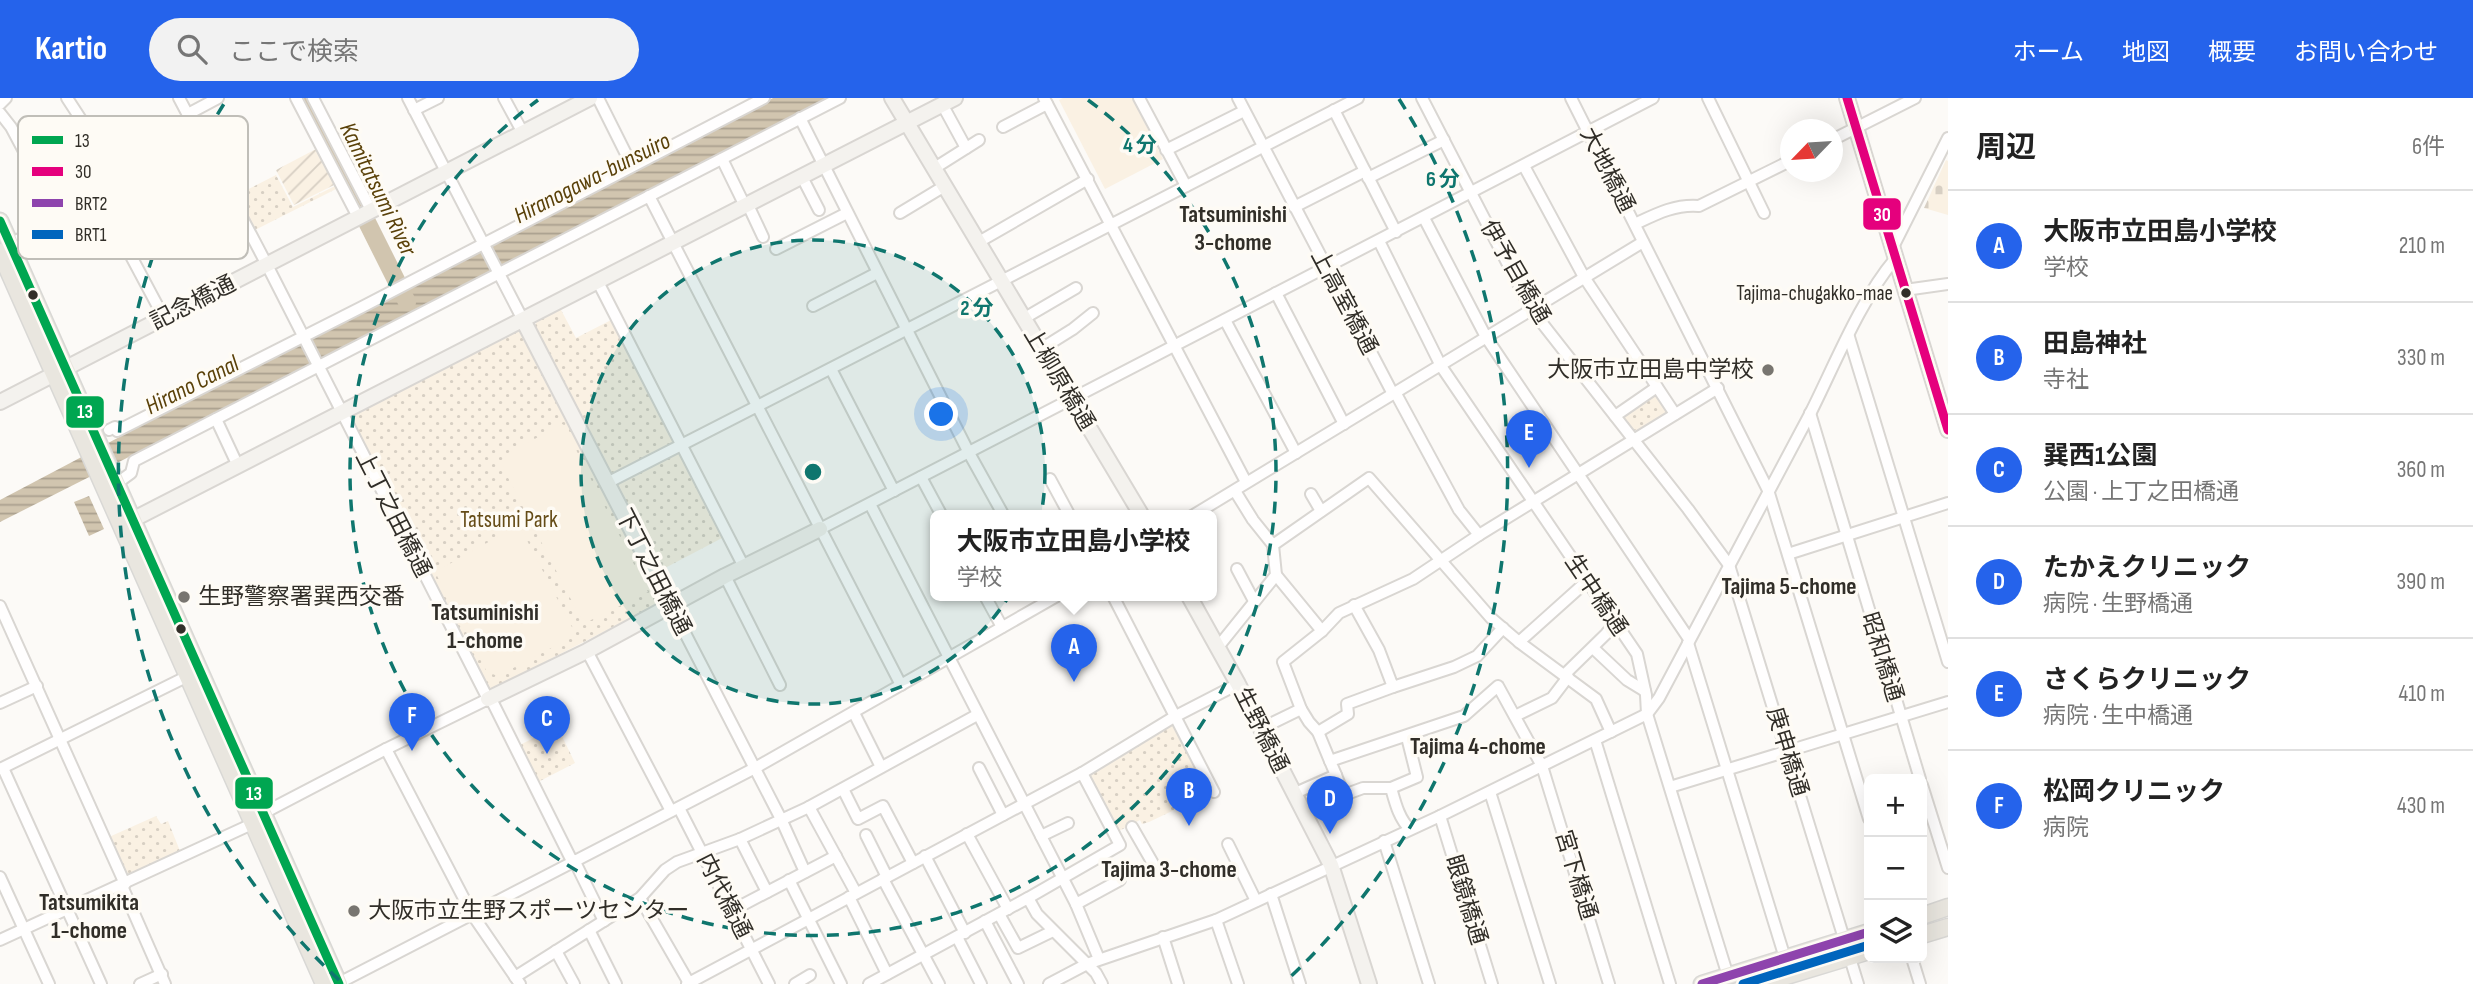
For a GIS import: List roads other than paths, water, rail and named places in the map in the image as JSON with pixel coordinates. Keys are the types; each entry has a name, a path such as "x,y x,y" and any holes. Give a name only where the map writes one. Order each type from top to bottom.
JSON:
{"main road":[{"path":"0,221 5,248 93,449 132,520 257,819"},
{"path":"108,476 188,676 335,984"},
{"path":"1927,913 1948,907"},
{"path":"1927,933 1948,927"},
{"path":"1702,984 1730,980 1785,958 1864,934"},
{"path":"1760,984 1791,980 1864,953"}],"street":[{"path":"0,104 6,98"},
{"path":"67,98 79,116"},
{"path":"179,98 188,114 218,98"},
{"path":"296,98 364,214"},
{"path":"313,98 364,214"},
{"path":"408,98 484,244"},
{"path":"414,110 438,98"},
{"path":"504,98 523,133"},
{"name":"記念橋通","path":"0,402 590,98"},
{"path":"598,98 632,166"},
{"path":"109,430 115,427 117,431 304,337 764,98"},
{"path":"108,476 131,473 134,461 840,98"},
{"name":"上柳原橋通","path":"891,98 1138,510"},
{"path":"1139,98 1186,186"},
{"name":"上高室橋通","path":"1238,98 1394,393 1459,510 1479,535"},
{"path":"607,483 1358,98"},
{"name":"伊予目橋通","path":"1422,98 1531,309 1729,565"},
{"name":"大地橋通","path":"1571,98 1768,490 1864,803"},
{"path":"0,940 124,885 257,819 386,749 587,651 725,576 969,453 1653,98"},
{"path":"1708,98 1764,213"},
{"path":"1847,98 1948,430"},
{"path":"1843,135 1915,98"},
{"path":"132,520 673,244 946,101 966,148"},
{"path":"1003,127 1046,101 1246,482"},
{"path":"1334,110 1396,232"},
{"path":"1166,150 1244,111"},
{"path":"0,113 18,140"},
{"path":"800,118 906,330 1001,510"},
{"path":"1049,984 1099,959 1216,920 1440,816 1647,714 1689,641 1894,254 1948,138"},
{"path":"933,169 979,140"},
{"path":"1294,207 1444,140"},
{"path":"722,159 763,237"},
{"path":"1524,166 1584,277 1675,414"},
{"path":"1635,224 1668,208 1699,206 1780,166"},
{"path":"802,177 819,210"},
{"path":"977,243 1087,180"},
{"path":"900,213 943,187"},
{"path":"649,196 901,685"},
{"path":"776,249 847,213"},
{"path":"1424,218 1486,337 1689,641 1785,958"},
{"path":"248,229 304,337"},
{"name":"生中橋通","path":"1379,241 1441,366 1637,654 1647,714 1730,980"},
{"path":"1203,510 1643,242"},
{"name":"下丁之田橋通","path":"484,244 755,768 805,872"},
{"path":"132,259 164,318"},
{"path":"813,306 877,273"},
{"path":"598,282 744,567"},
{"path":"1905,290 1948,284"},
{"path":"1023,319 1076,288"},
{"path":"1276,293 1344,424"},
{"path":"1041,349 1093,313"},
{"path":"1225,320 1296,453"},
{"name":"上丁之田橋通","path":"304,337 604,921"},
{"path":"1849,337 1948,662"},
{"path":"831,369 894,491"},
{"path":"1615,416 1657,387"},
{"path":"1330,761 1407,737 1418,777 1391,788 1363,788 1344,795 1318,732 1301,709 1283,662 1339,613 1413,579 1479,535 1718,388"},
{"name":"昭和橋通","path":"1810,412 1845,537 1918,774"},
{"path":"216,419 238,466"},
{"path":"921,477 939,510"},
{"path":"1273,545 1369,478 1503,628 1596,699 1611,732"},
{"path":"1050,480 1067,510"},
{"path":"1236,491 1253,520 1273,545 1276,575 1321,631"},
{"path":"1311,494 1321,511"},
{"path":"870,503 1063,878 1099,959"},
{"path":"1788,554 1948,503"},
{"name":"庚申橋通","path":"1729,565 1850,957"},
{"path":"1237,569 1254,601"},
{"path":"1218,647 1276,575"},
{"path":"725,576 780,685"},
{"path":"1519,642 1586,582"},
{"path":"988,601 1002,627"},
{"path":"335,984 755,768 1046,601"},
{"path":"1116,601 1214,792"},
{"name":"生野橋通","path":"1192,601 1238,684 1331,865 1369,984"},
{"path":"1354,605 1379,650 1393,687"},
{"path":"0,606 163,979 140,984"},
{"path":"1514,716 1552,698 1566,676 1615,623"},
{"path":"1318,732 1348,715 1347,704 1454,667 1477,656 1503,628"},
{"path":"1593,648 1627,680 1645,691"},
{"name":"内代橋通","path":"587,651 702,855 769,984"},
{"path":"101,984 1,769 188,676"},
{"path":"640,898 688,984 1082,773 1174,717 1238,684"},
{"path":"0,703 37,686"},
{"name":"宮下橋通","path":"1407,737 1464,716 1498,686 1542,766 1609,984"},
{"path":"1670,787 1948,702"},
{"path":"1260,729 1301,709"},
{"path":"854,713 881,767"},
{"path":"386,749 472,914 518,982 556,951 640,898 665,870 677,862 702,855 809,807 977,715"},
{"path":"1595,740 1670,984"},
{"path":"979,768 1003,815"},
{"path":"869,984 1120,845 1082,773"},
{"path":"1293,794 1336,775"},
{"path":"1391,788 1405,825 1410,830"},
{"path":"843,789 858,819 883,806 913,863"},
{"path":"1490,792 1550,984"},
{"path":"1927,801 1948,868"},
{"path":"809,807 836,856 887,974"},
{"name":"眼鏡橋通","path":"1440,816 1492,984"},
{"path":"1041,836 1068,822"},
{"path":"1115,836 1136,825 1155,867"},
{"path":"967,834 1004,911 1018,948 1053,930"},
{"path":"866,835 939,984"},
{"path":"740,839 766,892"},
{"path":"1384,841 1429,984"},
{"path":"1228,844 1256,901"},
{"path":"731,911 836,856"},
{"path":"925,856 981,984"},
{"path":"0,877 49,984"},
{"path":"789,880 841,984"},
{"path":"1076,904 1120,880"},
{"path":"1271,894 1300,984"},
{"path":"1028,898 1037,915 1087,964 1102,984"},
{"path":"1216,920 1238,984"},
{"path":"985,921 1018,984"},
{"path":"589,930 616,984"},
{"path":"1163,937 1178,984"},
{"path":"556,951 574,984"},
{"path":"1850,957 1858,984"},
{"path":"1914,963 1920,984"},
{"path":"795,984 810,975"}],"waterway":[{"name":"Kamitatsumi River","path":"305,98 407,302"}],"place":[{"name":"Tajima-chugakko-mae","path":"1906,293"},
{"name":"大阪市立田島中学校","path":"1768,370"},
{"name":"さくらクリニック","path":"1529,468"},
{"name":"生野警察署巽西交番","path":"184,597"},
{"name":"大阪市立田島小学校","path":"1074,682"},
{"name":"松岡クリニック","path":"412,751"},
{"name":"巽西1公園","path":"547,754"},
{"name":"田島神社","path":"1189,826"},
{"name":"たかえクリニック","path":"1330,834"},
{"name":"大阪市立生野スポーツセンター","path":"354,911"}],"district":[{"name":"Tatsuminishi 3-chome","path":"1233,228"},
{"name":"Tajima 5-chome","path":"1789,586"},
{"name":"Tatsuminishi 1-chome","path":"485,626"},
{"name":"Tajima 4-chome","path":"1478,746"},
{"name":"Tajima 3-chome","path":"1169,869"},
{"name":"Tatsumikita 1-chome","path":"89,916"}],"water label":[{"name":"Hiranogawa-bunsuiro","path":"592,178"},
{"name":"Hirano Canal","path":"192,385"}],"park label":[{"name":"Tatsumi Park","path":"509,520"}]}
